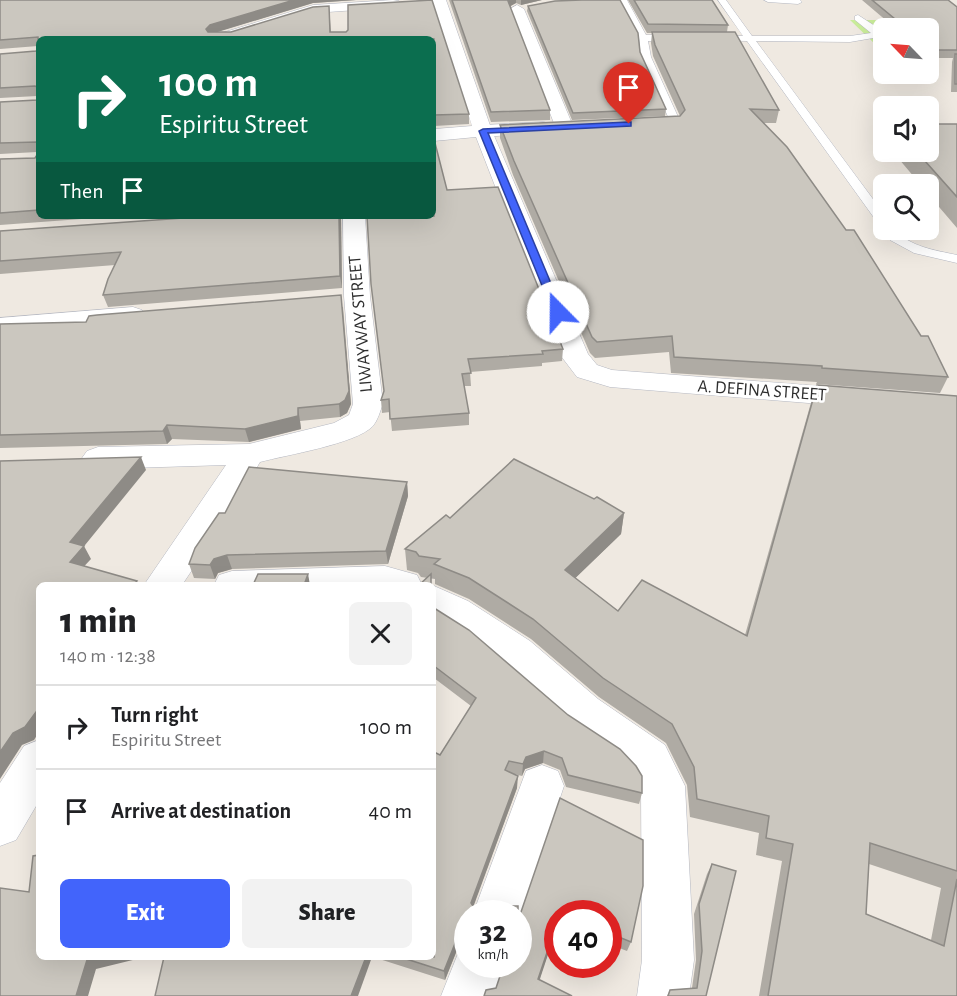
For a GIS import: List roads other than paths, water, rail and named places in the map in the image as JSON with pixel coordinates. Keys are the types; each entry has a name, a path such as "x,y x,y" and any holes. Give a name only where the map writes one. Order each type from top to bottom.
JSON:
{"street":[{"path":"435,1 483,131"},
{"path":"227,36 305,12 339,13 405,3"},
{"path":"522,8 564,126"},
{"path":"650,123 672,123"},
{"path":"436,135 585,126"},
{"name":"A. DEFINA STREET","path":"483,131 575,356 587,371 610,378 886,400"},
{"name":"LIWAYWAY STREET","path":"71,459 249,454 344,431 362,420 368,404 346,297 354,219"},
{"path":"0,326 155,313"},
{"path":"164,582 216,508 249,454"},
{"path":"324,582 385,580 393,582"},
{"path":"436,602 455,612 516,653 583,712 650,759 663,786 668,960 663,996"},
{"path":"0,824 36,765"},
{"path":"502,900 542,786"},
{"path":"467,996 474,978"}],"lane":[{"path":"612,0 623,0 643,38 646,57 674,119 672,123"},
{"path":"722,0 747,38 873,209"},
{"path":"768,0 798,2"},
{"path":"702,38 850,39 876,35 874,30 858,18"},
{"path":"643,38 690,38"},
{"path":"897,240 909,248 957,259"}]}
